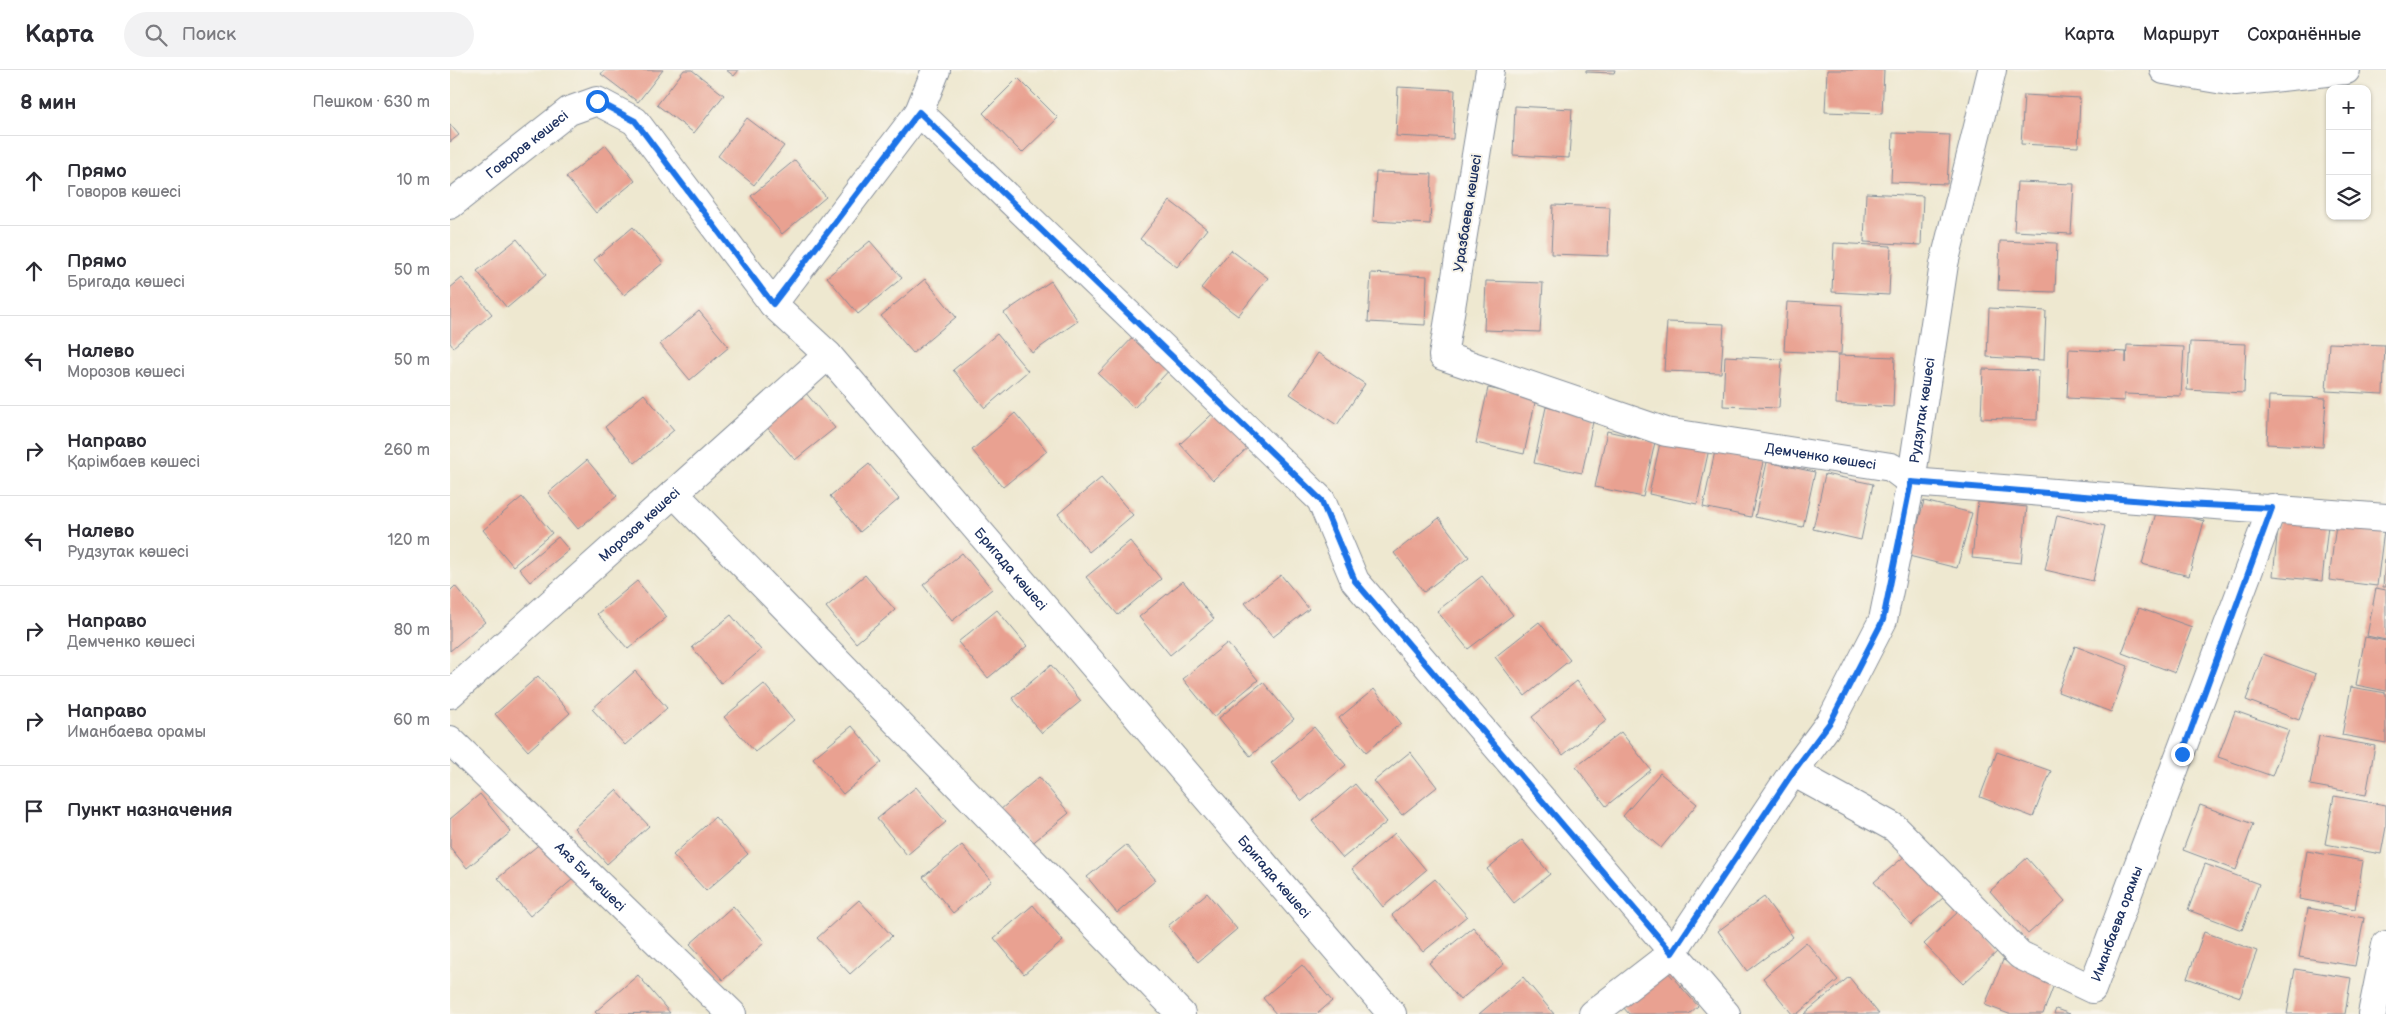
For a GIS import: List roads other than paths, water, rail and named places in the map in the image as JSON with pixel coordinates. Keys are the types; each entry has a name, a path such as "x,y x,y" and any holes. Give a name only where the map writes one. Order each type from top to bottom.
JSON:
{"street":[{"path":"773,304 919,112 936,70"},
{"name":"Уразбаева көшесі","path":"1443,356 1490,70"},
{"name":"Рудзутак көшесі","path":"1593,1014 1672,953 1793,772 1831,721 1883,620 1911,482 1944,264 1992,70"},
{"path":"2164,70 2235,82 2346,70"},
{"name":"Говоров көшесі","path":"450,205 569,111 597,101 635,121"},
{"path":"919,112 1321,500 1355,581 1726,1014"},
{"name":"Бригада көшесі","path":"635,121 773,304 828,355 1392,1014"},
{"name":"Морозов көшесі","path":"450,694 828,355"},
{"name":"Демченко көшесі","path":"1443,356 1666,432 1891,466 1911,482"},
{"path":"1911,482 2386,518"},
{"path":"674,493 1181,1014"},
{"name":"Иманбаева орамы","path":"1793,772 1895,828 2020,956 2092,989 2272,508"},
{"name":"Аяз Би көшесі","path":"450,740 732,1014"},
{"path":"2372,1014 2386,946"}]}
